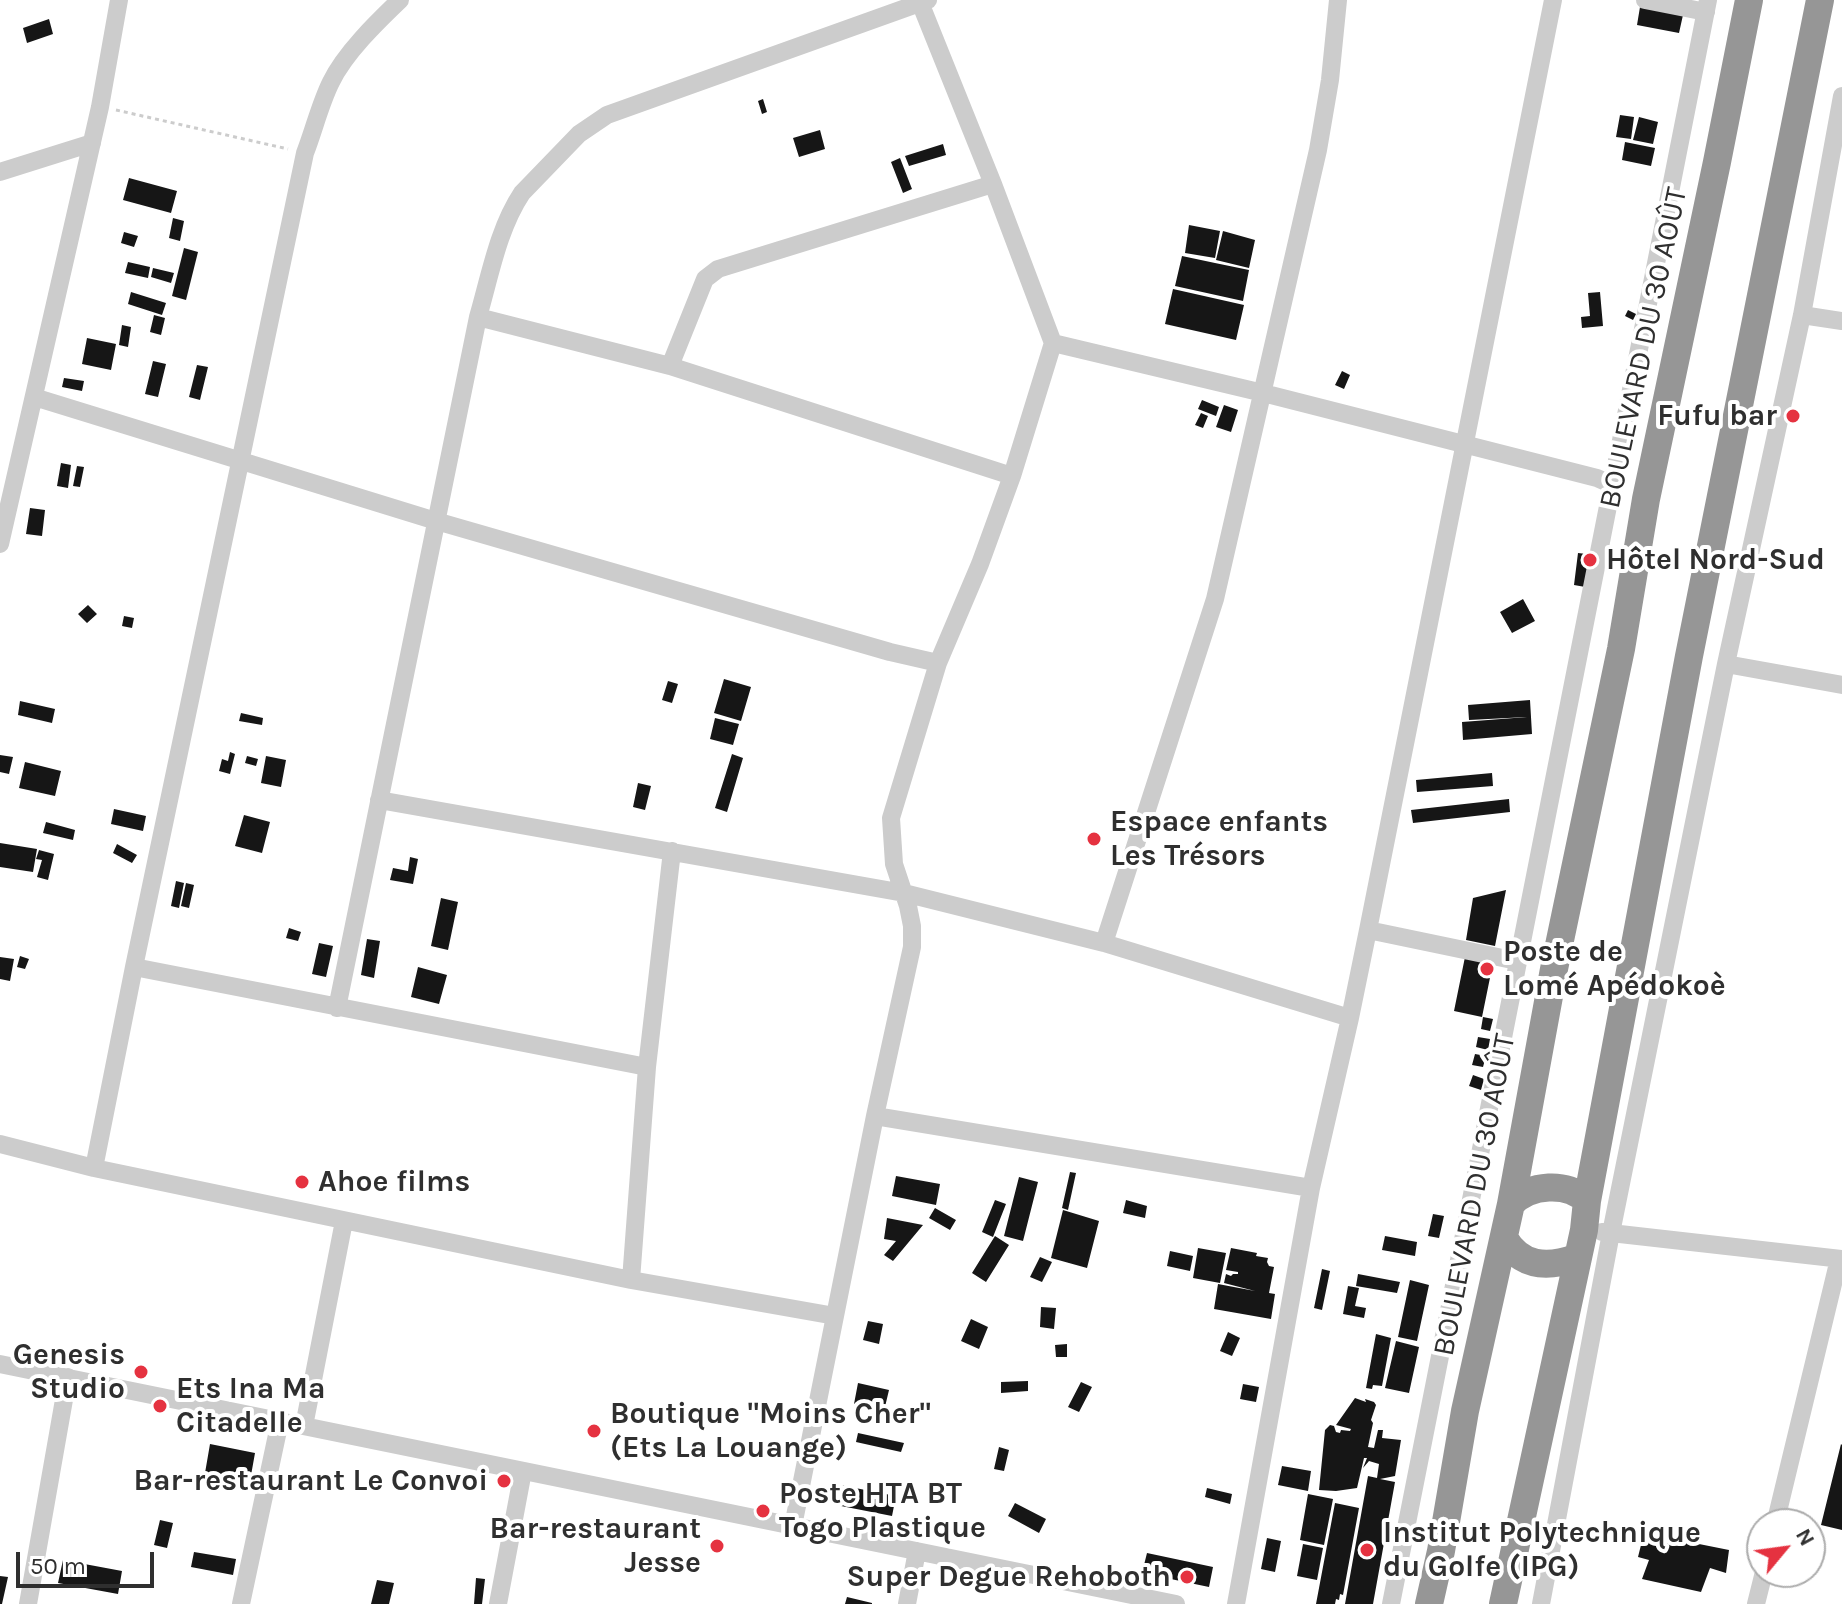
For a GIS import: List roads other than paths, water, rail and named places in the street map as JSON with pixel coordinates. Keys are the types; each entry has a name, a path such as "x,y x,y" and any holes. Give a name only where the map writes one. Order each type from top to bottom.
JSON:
{"highway":[{"name":"BOULEVARD DU 30 AOÛT","path":"1429,1604 1465,1411 1511,1204 1554,969 1621,649 1646,499 1749,0"},
{"path":"1587,1201 1695,625 1820,0"},
{"path":"1503,1604 1576,1258 1597,1231 1587,1201 1579,1193 1546,1187 1528,1190 1511,1204"},
{"path":"1504,1238 1517,1256 1531,1261 1561,1263 1576,1258"}],"street":[{"path":"0,544 100,107 119,0"},
{"path":"94,1168 305,153 338,71 374,26 400,0"},
{"path":"1104,943 1215,599 1325,116 1338,0"},
{"path":"1236,1604 1311,1188 1368,930 1553,0"},
{"path":"1391,1604 1517,961 1615,486 1707,6 1645,0"},
{"path":"337,1008 478,317 507,220 515,204 579,134 607,115 922,1 1053,343 1012,476 980,564 938,663 891,818 894,864 912,926 912,947 793,1526"},
{"path":"1541,1604 1597,1231 1802,315 1842,96"},
{"path":"0,172 92,143"},
{"path":"670,366 705,279 718,269 993,184"},
{"path":"1802,315 1842,321"},
{"path":"478,317 670,366 1012,476"},
{"path":"1053,343 1466,444 1597,478 1615,486"},
{"path":"34,397 436,521 890,652 938,663"},
{"path":"1726,664 1842,685"},
{"path":"379,800 904,893 1104,943 1350,1018"},
{"path":"631,1280 647,1067 672,851"},
{"path":"1368,930 1517,961"},
{"path":"134,967 647,1067"},
{"path":"875,1116 1311,1188"},
{"path":"0,1144 94,1168 344,1221 631,1280 835,1316"},
{"path":"304,1426 344,1221"},
{"path":"1597,1231 1841,1259 1779,1508"},
{"path":"0,1364 1176,1604"},
{"path":"28,1604 68,1377"},
{"path":"241,1604 280,1421"},
{"path":"498,1604 523,1471"},
{"path":"907,1604 917,1551"}],"place":[{"name":"Fufu bar","path":"1793,416"},
{"name":"Hôtel Nord-Sud","path":"1590,560"},
{"name":"Espace enfants Les Trésors","path":"1094,839"},
{"name":"Poste de Lomé Apédokoè","path":"1487,969"},
{"name":"Ahoe films","path":"302,1182"},
{"name":"Genesis Studio","path":"141,1372"},
{"name":"Ets Ina Ma Citadelle","path":"160,1406"},
{"name":"Boutique \"Moins Cher\" (Ets La Louange)","path":"594,1431"},
{"name":"Bar-restaurant Le Convoi","path":"504,1481"},
{"name":"Poste HTA BT Togo Plastique","path":"763,1511"},
{"name":"Bar-restaurant Jesse","path":"717,1546"},
{"name":"Institut Polytechnique du Golfe (IPG)","path":"1367,1550"},
{"name":"Super Degue Rehoboth","path":"1187,1577"}]}
